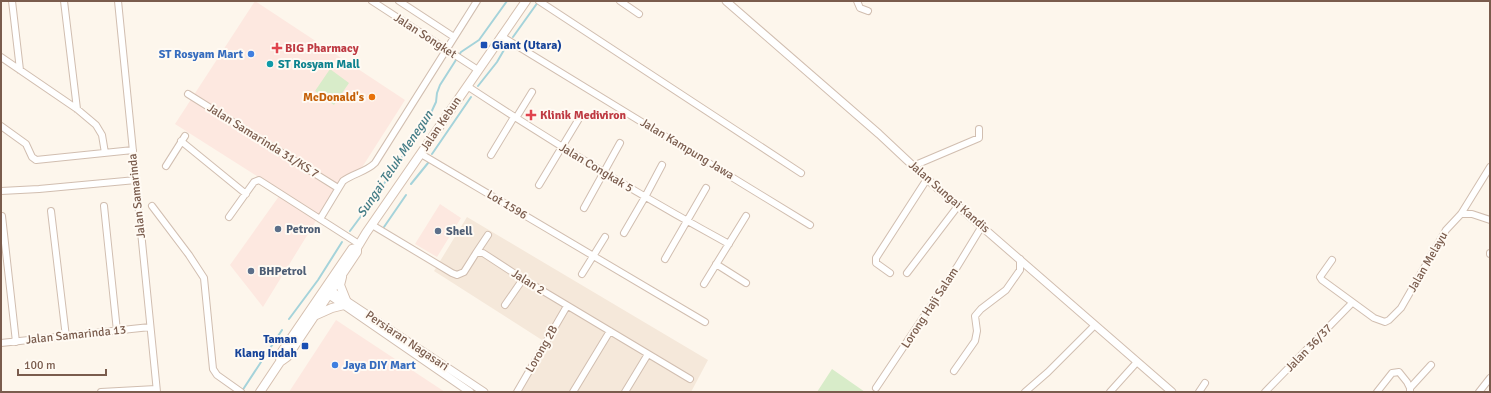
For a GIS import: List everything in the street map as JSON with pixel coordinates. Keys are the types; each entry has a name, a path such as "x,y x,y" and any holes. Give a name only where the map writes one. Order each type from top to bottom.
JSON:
{"main road":[{"name":"Jalan Kebun","path":"280,362 281,353 327,291 342,274 357,252 358,246 372,225 526,1"},
{"name":"Jalan Kebun","path":"260,392 280,362 287,357 314,316 352,249 358,246"},
{"path":"314,316 345,303 340,285 342,274"}],"street":[{"path":"12,1 20,70"},
{"path":"64,1 77,110"},
{"name":"Jalan Samarinda","path":"118,1 133,150 132,180 157,390"},
{"name":"Jalan Songket","path":"372,1 478,70"},
{"name":"Jalan Songket","path":"399,1 454,37"},
{"path":"320,219 343,181 348,177 369,169 375,163 477,1"},
{"path":"539,1 801,173"},
{"path":"620,1 639,14"},
{"name":"Jalan Sungai Kandis","path":"726,1 879,134 927,179 1172,392"},
{"path":"857,1 860,8 868,12"},
{"name":"Jalan Kampung Jawa","path":"501,36 810,225"},
{"path":"1,57 96,124 100,130 106,153"},
{"name":"Jalan Congkak 5","path":"467,86 561,147 728,244"},
{"path":"491,155 532,92"},
{"name":"Jalan Samarinda 31/KS 7","path":"188,94 338,188"},
{"path":"539,185 580,117"},
{"path":"1,126 26,144 32,157 36,160 133,150"},
{"path":"913,166 979,138 979,129"},
{"path":"166,166 183,138 246,194"},
{"path":"584,208 620,143"},
{"name":"Lot 1596","path":"421,154 705,322"},
{"path":"624,233 662,165"},
{"name":"Jalan Melayu","path":"1332,260 1320,277 1322,280 1380,322 1389,320 1401,308 1446,230 1461,214 1490,167"},
{"path":"890,273 876,263 876,258 927,179"},
{"path":"1,191 132,180"},
{"path":"229,217 254,182 262,181 358,246"},
{"path":"664,259 706,188"},
{"path":"104,206 117,331"},
{"path":"152,206 189,255 204,278 213,368 217,375 239,391"},
{"path":"907,273 958,206"},
{"path":"1465,207 1470,214"},
{"path":"52,211 66,337"},
{"path":"1461,214 1470,214 1490,220"},
{"path":"2,216 16,342"},
{"path":"704,284 746,216"},
{"path":"372,225 412,250 457,275 464,272 488,235"},
{"name":"Lorong Haji Salam","path":"876,388 957,267 982,226"},
{"path":"582,274 605,237"},
{"name":"Jalan 2","path":"476,253 483,253 523,279 690,379"},
{"path":"954,371 975,341 977,331 975,316 981,309 1006,290 1020,270 1020,259"},
{"path":"716,264 746,283"},
{"path":"505,305 523,279"},
{"name":"Persiaran Nagasari","path":"327,291 484,392"},
{"name":"Persiaran Nagasari","path":"345,303 470,392"},
{"name":"Jalan 36/37","path":"1265,392 1352,303"},
{"name":"Lorong 2B","path":"517,392 568,306"},
{"path":"1025,392 1095,325"},
{"name":"Jalan Samarinda 13","path":"1,343 150,327"},
{"path":"573,392 610,331"},
{"path":"625,392 648,354"},
{"path":"1110,392 1137,362"},
{"path":"1377,392 1392,373 1395,372 1399,372 1407,382 1410,390 1431,365"},
{"path":"1479,392 1490,378"},
{"path":"1199,392 1205,384"},
{"path":"102,392 157,390"}],"shaded area":[{"path":"255,1 405,100 361,169 343,177 263,307 230,265 282,192 175,124"},
{"path":"440,204 461,218 437,257 415,244"},
{"path":"467,217 708,360 691,392 513,392 542,340 434,271"},
{"path":"336,320 445,392 289,392"}],"green space":[{"path":"330,69 349,83 334,105 315,91"},
{"path":"832,369 865,392 817,392"}],"waterway":[{"name":"Sungai Teluk Menegun","path":"350,231 373,200 429,117 436,102 440,85 461,52 479,40 507,1"},
{"path":"513,37 538,2"},
{"path":"478,86 497,62 508,43"},
{"path":"432,154 471,97"},
{"path":"411,184 428,163"},
{"path":"384,227 406,195"},
{"name":"Sungai Teluk Menegun","path":"289,319 318,280 342,242"},
{"name":"Sungai Teluk Menegun","path":"242,391 282,330"}],"place":[{"name":"Giant (Utara)","path":"484,45"},
{"name":"BIG Pharmacy","path":"277,48"},
{"name":"ST Rosyam Mart","path":"251,54"},
{"name":"ST Rosyam Mall","path":"270,64"},
{"name":"McDonald's","path":"372,97"},
{"name":"Klinik Mediviron","path":"531,115"},
{"name":"Petron","path":"278,229"},
{"name":"Shell","path":"438,231"},
{"name":"BHPetrol","path":"251,271"},
{"name":"Taman Klang Indah","path":"305,346"},
{"name":"Jaya DIY Mart","path":"335,365"}]}
